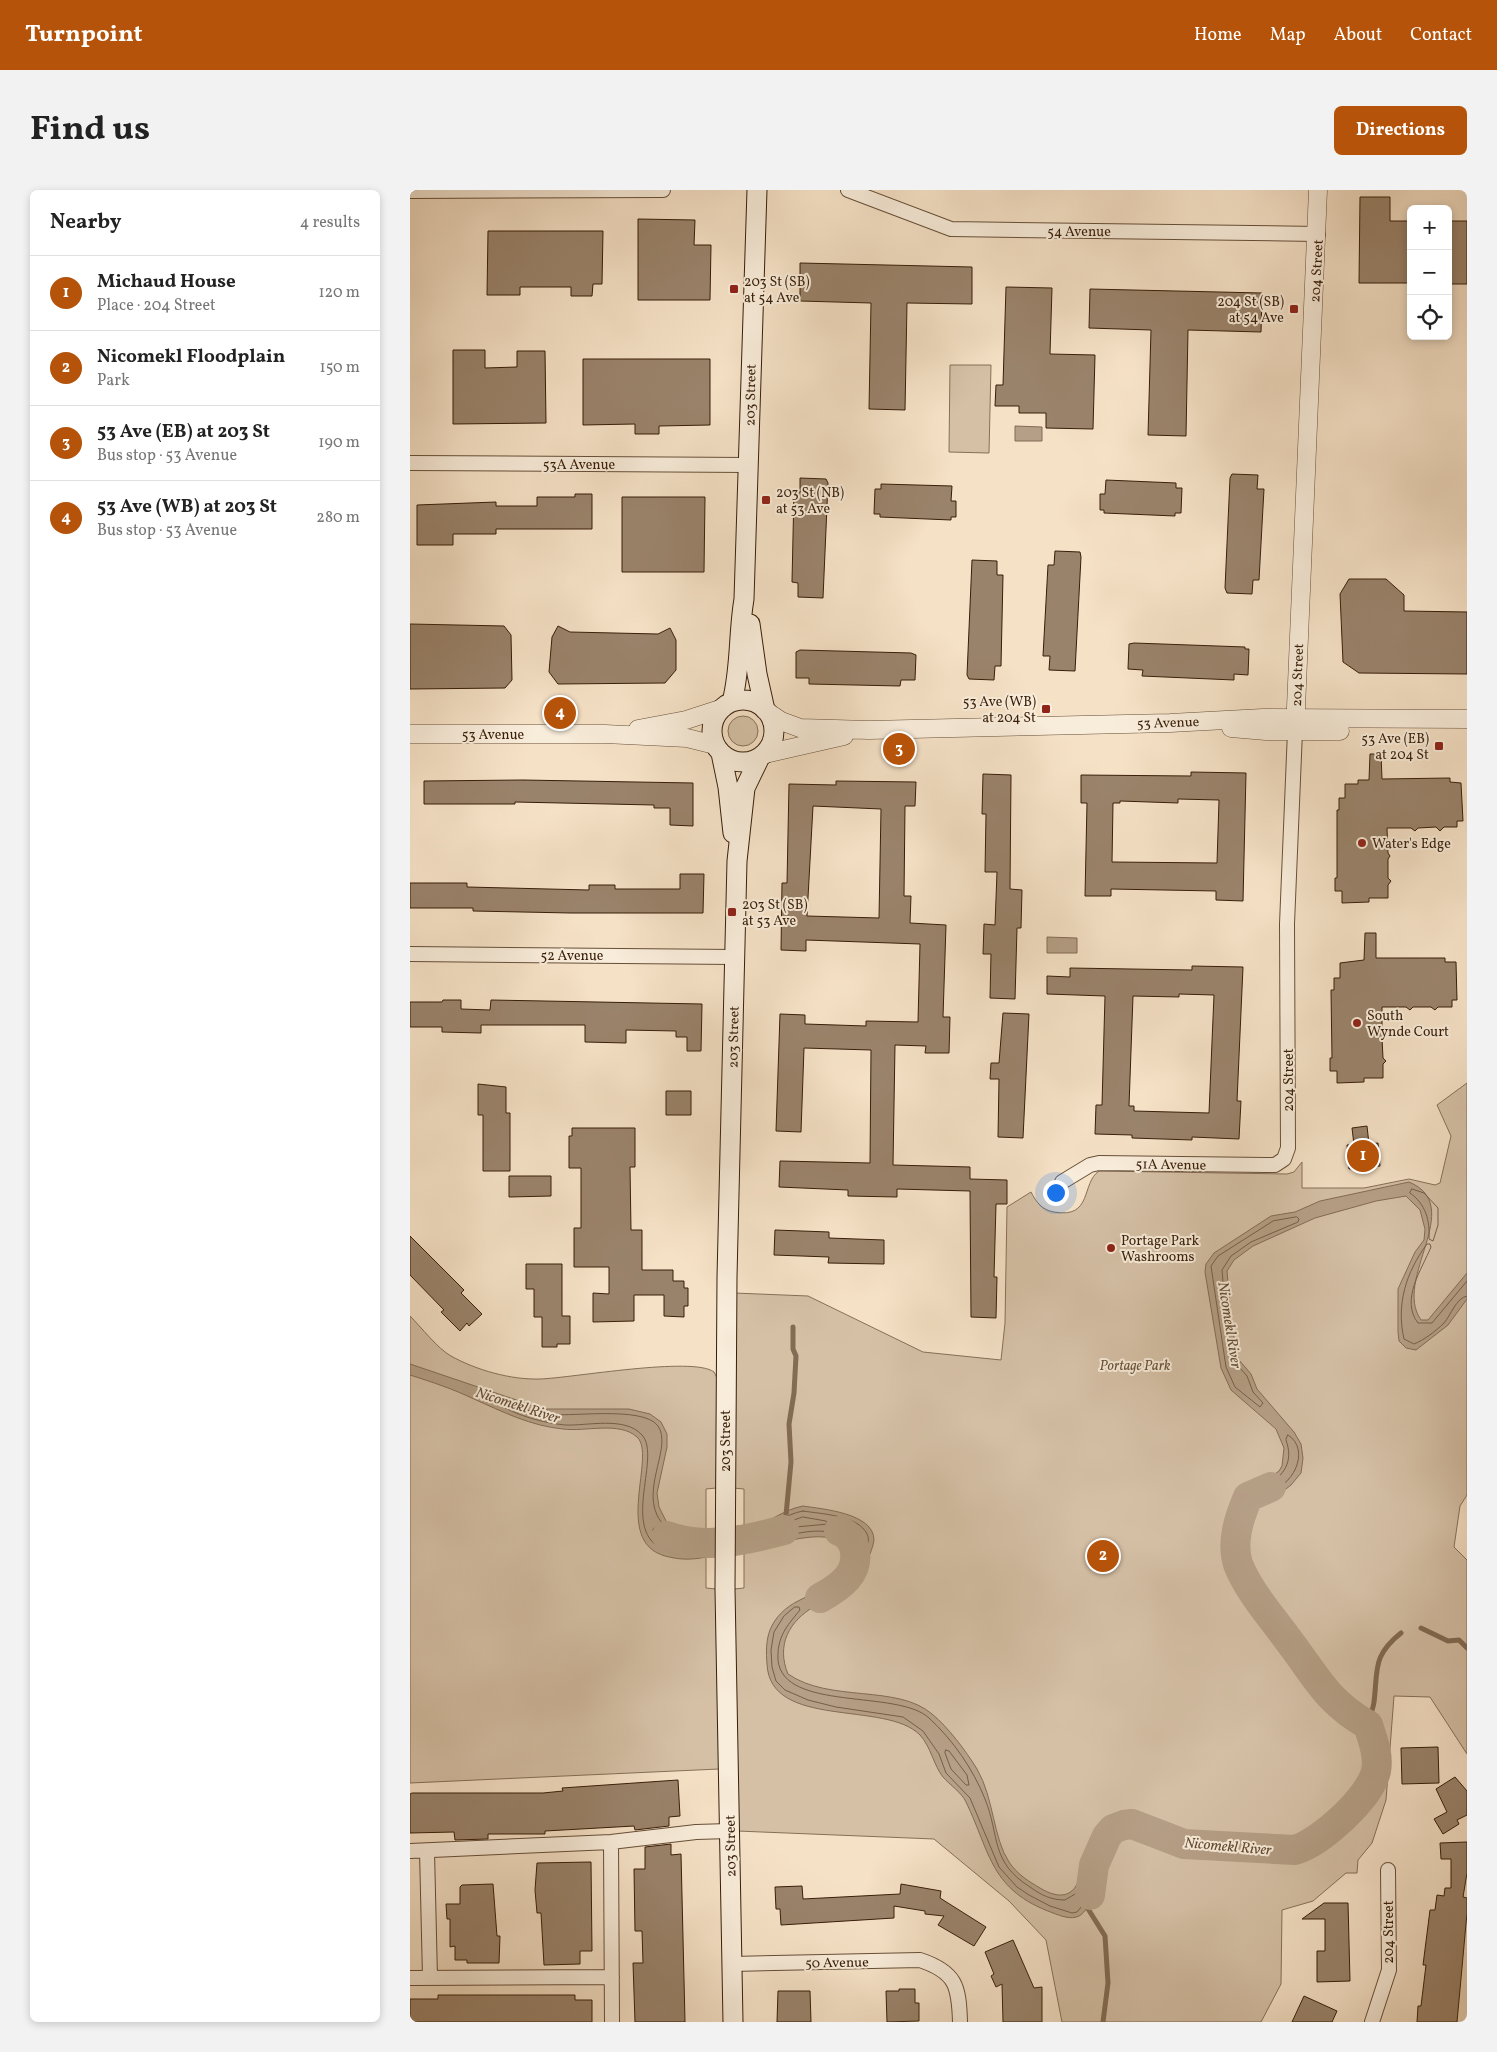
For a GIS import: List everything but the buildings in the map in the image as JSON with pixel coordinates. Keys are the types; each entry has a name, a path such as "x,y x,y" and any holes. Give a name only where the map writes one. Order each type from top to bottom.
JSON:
{"main road":[{"name":"203 Street","path":"727,705 739,674 741,618 744,599 757,190"},
{"name":"203 Street","path":"744,599 750,617 752,646 767,712"},
{"path":"742,700 752,702 767,712 774,733 772,743 762,756 738,762 718,749 712,725 727,705 742,700"},
{"name":"203 Street","path":"718,749 728,787 737,861"},
{"name":"203 Street","path":"733,2022 725,1589 727,1276 737,861 745,788 762,756"}],"street":[{"path":"410,190 663,190"},
{"name":"54 Avenue","path":"848,190 951,230 1318,234"},
{"name":"204 Street","path":"1284,1159 1288,1148 1287,924 1319,190"},
{"name":"53A Avenue","path":"410,464 748,465"},
{"name":"53 Avenue","path":"605,734 686,720 727,705"},
{"name":"53 Avenue","path":"767,712 781,721 800,728 869,730 1170,723 1263,718 1296,725 1467,730"},
{"name":"53 Avenue","path":"1170,723 1266,731 1296,725 1467,719"},
{"name":"53 Avenue","path":"762,756 869,730"},
{"name":"53 Avenue","path":"410,734 605,734 687,738 718,749"},
{"name":"52 Avenue","path":"410,954 735,957"},
{"name":"51A Avenue","path":"1062,1182 1090,1165 1099,1163 1275,1165 1284,1159"},
{"path":"410,1850 426,1851 611,1842 696,1832 729,1831"},
{"path":"611,1842 612,2022"},
{"path":"426,1851 430,1978"},
{"name":"204 Street","path":"1372,2022 1389,1970 1388,1870"},
{"name":"50 Avenue","path":"732,1964 920,1960 940,1966 954,1982 960,2004 960,2022"},
{"path":"410,1978 612,1977"}],"green space":[{"path":"950,365 991,365 989,453 949,452"},
{"path":"743,716 754,720 758,731 754,742 743,746 732,742 728,731 732,720"},
{"name":"Portage Park","path":"1467,1083 1467,1495 1460,1506 1454,1547 1467,1560 1467,1754 1430,1697 1394,1696 1386,1800 1372,1843 1358,1860 1357,1873 1346,1873 1313,1901 1282,1910 1281,1984 1261,2022 1062,2022 1046,1940 1009,1901 934,1839 737,1831 734,1589 744,1588 744,1489 733,1488 734,1293 808,1296 923,1352 1001,1360 1005,1323 1007,1207 1031,1192 1037,1202 1046,1209 1066,1213 1075,1210 1081,1205 1093,1176 1099,1171 1287,1174 1294,1172 1302,1162 1302,1188 1364,1188 1409,1179 1435,1185 1440,1183 1451,1136 1437,1105"},
{"path":"410,1316 446,1353 471,1366 506,1376 540,1379 631,1369 682,1366 702,1368 714,1372 718,1380 716,1488 706,1489 706,1588 716,1589 719,1769 410,1783"}],"water":[{"path":"1015,426 1042,427 1042,441 1015,441"},
{"path":"1047,937 1077,938 1077,953 1047,953"},
{"path":"1409,1182 1425,1193 1431,1208 1431,1225 1415,1285 1415,1303 1421,1320 1428,1320 1467,1273 1467,1299 1448,1325 1416,1350 1406,1348 1399,1341 1398,1289 1415,1252 1424,1240 1425,1229 1420,1210 1406,1196 1376,1201 1315,1218 1253,1246 1234,1260 1227,1271 1232,1329 1239,1360 1251,1374 1257,1389 1294,1432 1301,1444 1303,1458 1301,1473 1282,1492 1253,1499 1246,1510 1230,1510 1244,1488 1264,1482 1279,1471 1282,1466 1284,1448 1276,1429 1231,1390 1221,1368 1205,1272 1206,1264 1214,1253 1271,1216 1295,1212 1320,1201"},
{"path":"410,1364 543,1409 629,1409 650,1414 661,1422 667,1434 667,1447 657,1493 659,1507 666,1521 677,1531 692,1535 706,1534 706,1557 686,1559 665,1556 649,1547 641,1534 638,1517 642,1447 637,1437 630,1432 612,1428 572,1430 528,1422 450,1389 410,1375"},
{"path":"803,1506 846,1514 866,1524 872,1531 874,1540 866,1563 845,1564 844,1549 836,1540 823,1537 788,1541 744,1551 744,1529"},
{"path":"862,1572 843,1592 806,1612 792,1626 784,1644 783,1653 788,1674 805,1683 823,1688 901,1699 917,1705 932,1714 968,1755 983,1780 1000,1841 1009,1862 1023,1877 1043,1890 1058,1895 1069,1893 1076,1885 1086,1866 1097,1855 1109,1861 1092,1900 1079,1916 1069,1918 1032,1904 1016,1893 1004,1881 988,1854 964,1799 940,1773 927,1745 920,1735 904,1725 882,1718 808,1706 787,1698 773,1685 767,1664 767,1647 770,1630 778,1617 794,1603 832,1584 842,1575"}],"waterway":[{"path":"786,1515 791,1462 789,1424 794,1393 796,1356 793,1349 793,1327"},
{"name":"Nicomekl River","path":"1090,1895 1094,1865 1107,1836 1113,1829 1132,1824 1184,1844 1295,1850 1318,1838 1343,1818 1355,1806 1372,1782 1377,1760 1368,1725 1341,1706 1322,1686 1253,1593 1238,1564 1235,1547 1236,1539 1239,1522 1248,1497 1271,1487"},
{"name":"Nicomekl River","path":"667,1536 681,1540 711,1543 741,1540 784,1530"},
{"name":"Nicomekl River","path":"820,1598 835,1589 852,1572 855,1556 854,1547 850,1539 839,1531"},
{"path":"1421,1628 1448,1641 1459,1640 1467,1648"},
{"path":"1368,1725 1373,1705 1378,1664 1385,1649 1401,1633"},
{"path":"1085,1904 1105,1936 1108,1983 1103,2022"}],"place":[{"name":"203 St (SB) at 54 Ave","path":"734,289"},
{"name":"204 St (SB) at 54 Ave","path":"1294,309"},
{"name":"203 St (NB) at 53 Ave","path":"766,500"},
{"name":"53 Ave (WB) at 204 St","path":"1046,709"},
{"name":"53 Ave (WB) at 203 St","path":"560,713"},
{"name":"53 Ave (EB) at 204 St","path":"1439,746"},
{"name":"53 Ave (EB) at 203 St","path":"899,749"},
{"name":"Water's Edge","path":"1362,843"},
{"name":"203 St (SB) at 53 Ave","path":"732,912"},
{"name":"South Wynde Court","path":"1357,1023"},
{"name":"Michaud House","path":"1363,1156"},
{"name":"Portage Park Washrooms","path":"1111,1248"},
{"name":"Nicomekl Floodplain","path":"1103,1556"}]}
